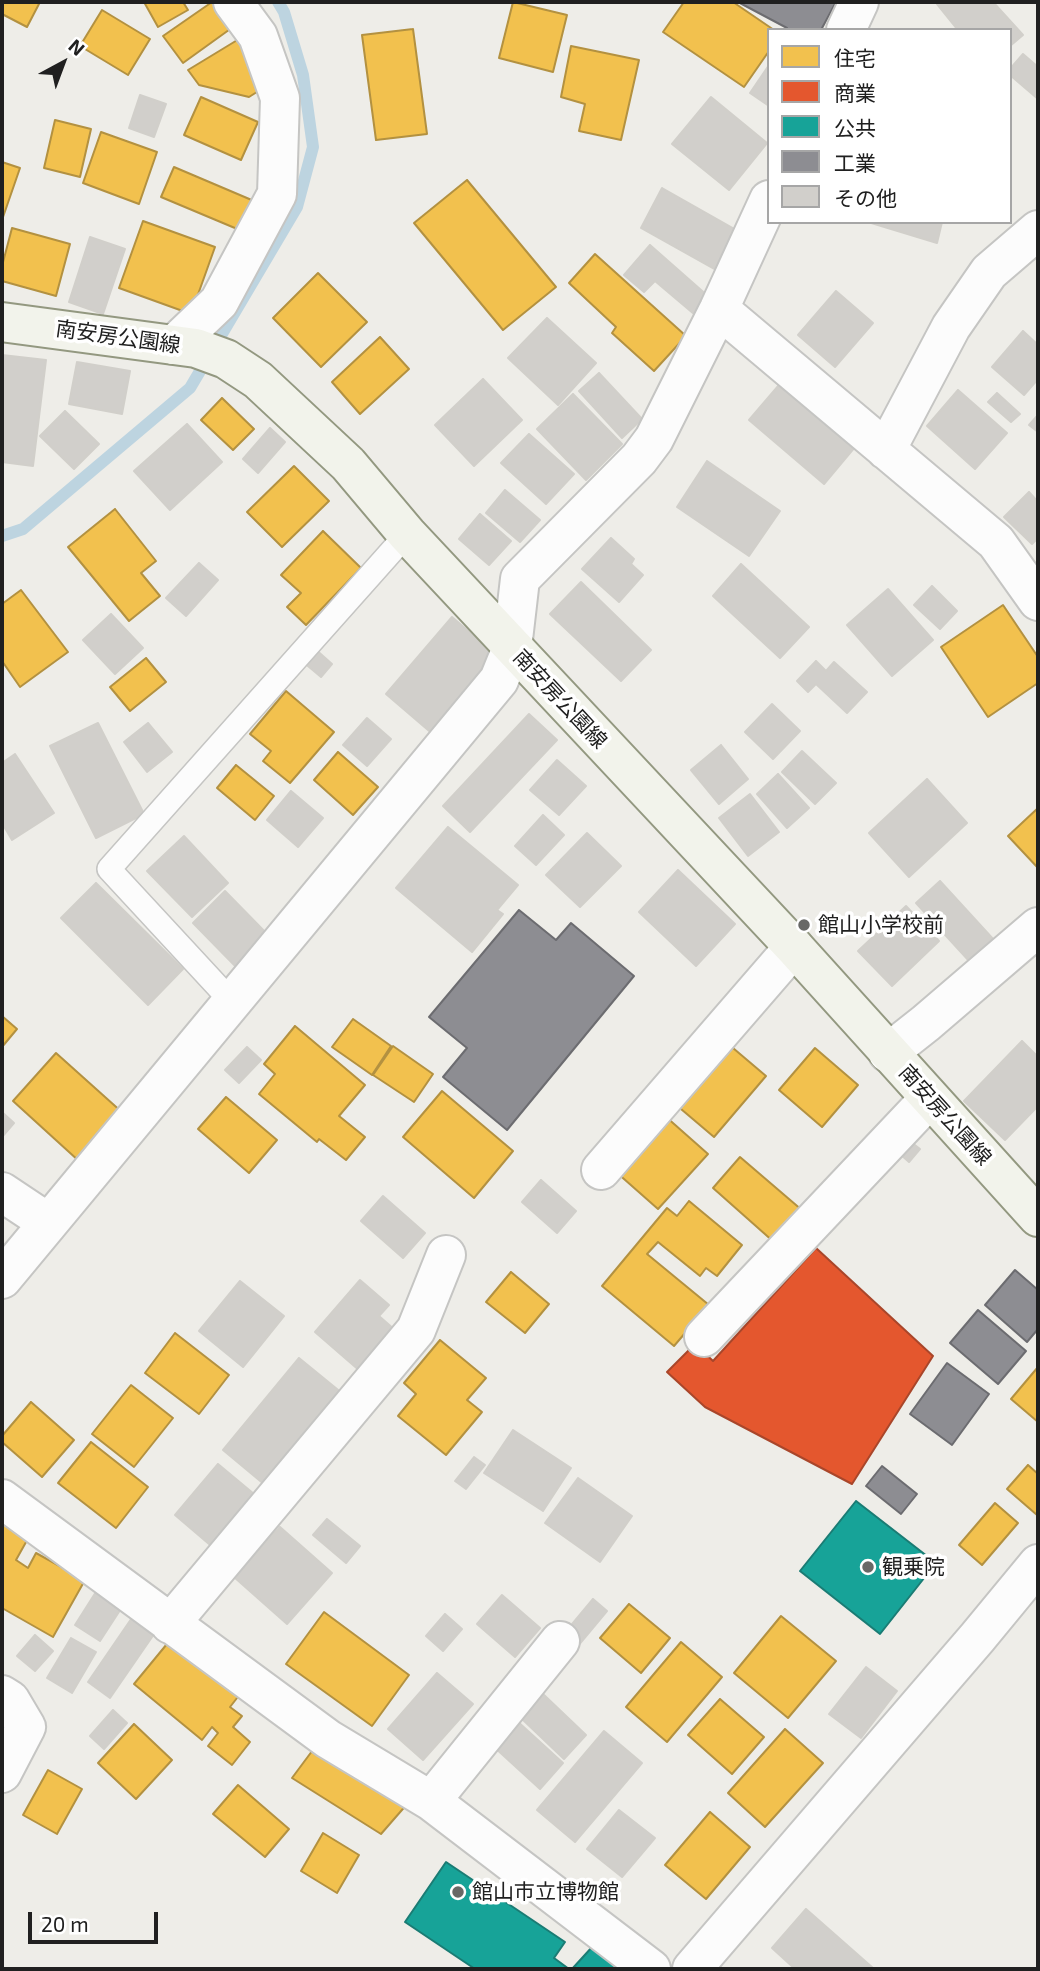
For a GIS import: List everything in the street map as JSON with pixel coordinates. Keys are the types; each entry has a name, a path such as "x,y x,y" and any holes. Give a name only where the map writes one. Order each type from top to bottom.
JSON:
{"main road":[{"name":"南安房公園線","path":"2,322 199,350 258,380 348,464 407,534 794,947 1038,1217"}],"street":[{"path":"199,350 219,302 277,194 281,98 258,36 233,2"},
{"path":"847,28 859,2"},
{"path":"2,1279 499,680 512,648 520,579 639,458 654,439 767,205"},
{"path":"886,450 951,327 989,272 1038,230"},
{"path":"719,309 996,542 1038,601"},
{"path":"888,1052 1038,927"},
{"path":"601,1170 794,947"},
{"path":"704,1337 929,1099"},
{"path":"2,1192 47,1222"},
{"path":"170,1624 416,1330 446,1255"},
{"path":"2,1499 328,1739 431,1801 651,1969"},
{"path":"692,1969 977,1639 1038,1564"},
{"path":"431,1801 560,1641"},
{"path":"2,1695 10,1700 26,1727 2,1773"}],"lane":[{"path":"233,1003 110,869 407,534"}],"building: 住宅":[{"path":"2,2 40,2 27,27 2,14"},
{"path":"144,2 183,2 188,10 158,27"},
{"path":"212,2 233,27 183,63 163,36"},
{"path":"513,2 567,15 553,72 499,58"},
{"path":"684,2 733,2 771,28 767,28 767,54 744,87 663,32"},
{"path":"102,10 150,39 128,75 80,46"},
{"path":"413,29 427,134 376,140 362,35"},
{"path":"239,39 268,85 249,97 199,85 188,70"},
{"path":"571,46 639,60 621,140 579,131 585,104 561,97"},
{"path":"201,97 258,122 241,160 184,135"},
{"path":"55,120 91,129 80,177 44,168"},
{"path":"101,132 157,152 139,204 83,183"},
{"path":"2,162 20,168 2,220"},
{"path":"174,167 254,201 242,231 161,197"},
{"path":"467,180 556,287 503,330 414,223"},
{"path":"143,221 215,247 191,314 119,288"},
{"path":"12,228 70,244 56,296 2,281 2,266"},
{"path":"595,254 686,336 654,371 612,333 616,327 569,283"},
{"path":"318,273 367,322 321,367 273,318"},
{"path":"380,337 409,369 360,414 332,382"},
{"path":"222,398 254,429 233,450 201,420"},
{"path":"294,466 329,501 282,547 247,512"},
{"path":"115,509 156,561 141,573 160,596 129,621 68,547"},
{"path":"323,531 361,568 306,625 287,607 301,593 281,575"},
{"path":"21,590 68,652 20,687 2,661 2,604"},
{"path":"1003,605 1038,657 1038,683 988,717 941,647"},
{"path":"146,658 166,682 130,711 110,687"},
{"path":"286,691 334,732 290,783 263,761 271,751 250,734"},
{"path":"338,752 378,787 353,815 314,780"},
{"path":"236,765 274,796 255,820 217,788"},
{"path":"1038,808 1038,868 1008,836"},
{"path":"2,1016 17,1029 2,1047"},
{"path":"353,1019 391,1046 372,1075 332,1047"},
{"path":"295,1026 365,1085 339,1116 365,1137 346,1160 319,1139 317,1142 259,1094 275,1074 264,1064"},
{"path":"720,1037 766,1076 714,1137 668,1098"},
{"path":"393,1046 433,1074 414,1102 373,1075"},
{"path":"815,1048 858,1085 822,1127 779,1090"},
{"path":"56,1053 124,1114 80,1162 13,1101"},
{"path":"442,1091 513,1151 474,1198 403,1137"},
{"path":"226,1097 277,1140 249,1173 198,1129"},
{"path":"656,1108 708,1154 658,1209 607,1164"},
{"path":"740,1157 803,1211 775,1243 713,1188"},
{"path":"689,1201 742,1245 717,1276 706,1268 700,1276 658,1242 647,1254 709,1305 674,1346 602,1286 667,1208 677,1216"},
{"path":"511,1272 549,1304 525,1333 486,1302"},
{"path":"175,1333 229,1375 199,1414 145,1373"},
{"path":"440,1340 486,1378 467,1400 482,1412 446,1455 398,1416 416,1394 404,1383"},
{"path":"1038,1367 1038,1422 1011,1399"},
{"path":"131,1385 173,1418 134,1467 92,1434"},
{"path":"31,1402 74,1440 42,1477 2,1442 2,1436"},
{"path":"91,1442 148,1487 116,1528 58,1483"},
{"path":"1028,1465 1038,1474 1037,1515 1007,1489"},
{"path":"995,1503 1018,1523 982,1565 959,1545"},
{"path":"10,1512 35,1526 16,1560 28,1568 36,1553 85,1580 53,1637 2,1608 2,1526"},
{"path":"629,1604 670,1638 641,1673 600,1638"},
{"path":"324,1612 409,1675 372,1726 286,1664"},
{"path":"781,1616 836,1661 788,1718 734,1673"},
{"path":"176,1633 244,1689 230,1707 242,1716 233,1727 250,1742 232,1765 208,1746 218,1733 212,1727 202,1740 134,1684"},
{"path":"681,1642 722,1677 667,1742 626,1707"},
{"path":"720,1699 764,1737 732,1774 688,1735"},
{"path":"134,1724 172,1760 136,1799 98,1763"},
{"path":"785,1729 823,1763 765,1827 728,1793"},
{"path":"321,1739 408,1803 381,1834 292,1778"},
{"path":"48,1770 82,1789 57,1834 23,1815"},
{"path":"238,1785 289,1829 265,1857 213,1814"},
{"path":"710,1812 750,1847 706,1899 665,1865"},
{"path":"323,1833 359,1855 337,1893 301,1871"}],"building: 商業":[{"path":"816,1248 933,1356 852,1484 705,1407 667,1372 695,1344 713,1361"}],"building: 公共":[{"name":"観乗院","path":"856,1501 936,1563 880,1634 800,1571"},
{"name":"館山市立博物館","path":"446,1862 565,1942 554,1958 569,1969 475,1969 405,1922"},
{"name":"館山市立博物館","path":"593,1946 619,1969 572,1969"}],"building: 工業":[{"path":"738,2 836,2 822,28 787,28"},
{"path":"519,910 556,940 571,923 634,976 507,1130 443,1077 467,1048 429,1017"},
{"path":"1015,1270 1038,1290 1038,1329 1027,1342 985,1305"},
{"path":"978,1310 1026,1351 998,1384 950,1343"},
{"path":"947,1363 989,1394 952,1445 910,1414"},
{"path":"882,1466 917,1494 901,1514 866,1486"}],"building: その他":[{"path":"993,2 1023,35 1012,44 1012,28 956,28 937,4"},
{"path":"1023,54 1038,67 1038,99 1012,77 1012,67"},
{"path":"767,68 767,105 750,93"},
{"path":"140,95 166,104 154,137 129,128"},
{"path":"711,97 767,143 729,190 672,144"},
{"path":"662,188 738,231 716,270 641,228"},
{"path":"875,224 942,224 937,243"},
{"path":"90,237 125,249 103,314 69,302"},
{"path":"650,245 709,297 694,314 655,281 644,292 624,275"},
{"path":"836,291 873,323 835,367 798,335"},
{"path":"547,318 596,363 558,405 508,358"},
{"path":"1023,331 1038,345 1038,379 1024,395 992,367"},
{"path":"2,355 46,360 33,466 2,462"},
{"path":"77,362 130,371 122,414 69,404"},
{"path":"599,373 642,419 622,438 579,391"},
{"path":"785,378 860,441 824,484 749,420"},
{"path":"483,379 522,420 474,466 435,425"},
{"path":"958,390 1007,433 975,469 927,426"},
{"path":"997,393 1020,414 1011,422 988,402"},
{"path":"573,394 622,444 586,480 537,429"},
{"path":"65,411 99,444 74,469 40,436"},
{"path":"1038,415 1038,432 1029,425"},
{"path":"187,424 222,462 170,510 134,471"},
{"path":"270,428 285,442 258,473 243,459"},
{"path":"529,434 574,474 546,504 501,463"},
{"path":"707,461 780,511 749,556 677,507"},
{"path":"505,490 540,520 520,542 486,513"},
{"path":"1029,492 1038,502 1038,538 1032,544 1004,517"},
{"path":"480,514 511,541 489,565 459,539"},
{"path":"611,538 634,559 631,564 643,575 619,602 582,569"},
{"path":"199,563 218,580 186,616 166,598"},
{"path":"741,564 809,627 780,658 713,596"},
{"path":"581,582 651,650 621,681 550,614"},
{"path":"932,586 957,611 940,629 914,605"},
{"path":"888,589 933,640 892,676 847,625"},
{"path":"111,614 143,648 115,674 83,640"},
{"path":"452,617 501,659 435,736 386,694"},
{"path":"314,648 332,664 321,677 302,661"},
{"path":"816,661 826,671 834,662 867,692 847,713 816,684 808,692 797,681"},
{"path":"772,704 800,731 773,759 745,732"},
{"path":"529,714 557,740 470,832 443,806"},
{"path":"367,718 391,739 367,766 343,745"},
{"path":"98,723 144,814 96,838 50,746"},
{"path":"148,723 172,752 147,772 124,742"},
{"path":"721,745 748,779 719,804 691,770"},
{"path":"802,751 836,783 815,804 782,772"},
{"path":"15,754 54,813 12,840 2,823 2,763"},
{"path":"557,760 586,786 559,815 530,790"},
{"path":"778,774 809,808 787,828 757,794"},
{"path":"927,779 967,823 909,877 869,833"},
{"path":"291,791 323,818 298,847 267,820"},
{"path":"750,794 779,832 748,856 719,818"},
{"path":"543,815 564,835 536,865 515,846"},
{"path":"448,827 518,885 497,910 503,914 472,952 396,888"},
{"path":"587,833 621,866 580,907 546,875"},
{"path":"184,836 228,883 192,917 147,871"},
{"path":"678,870 735,924 696,966 639,912"},
{"path":"940,881 994,940 970,962 916,903"},
{"path":"96,883 183,969 148,1005 61,918"},
{"path":"225,891 272,939 240,971 193,923"},
{"path":"906,906 939,941 892,986 858,951"},
{"path":"1022,1041 1038,1057 1038,1106 1005,1140 964,1101"},
{"path":"247,1047 261,1060 239,1083 225,1070"},
{"path":"2,1114 14,1123 2,1137"},
{"path":"911,1142 920,1149 909,1162 900,1154"},
{"path":"541,1180 576,1211 557,1233 522,1202"},
{"path":"383,1196 425,1233 403,1258 361,1221"},
{"path":"360,1280 389,1305 379,1316 403,1337 368,1378 315,1332"},
{"path":"240,1281 284,1316 243,1367 199,1331"},
{"path":"299,1358 348,1398 271,1490 223,1450"},
{"path":"513,1430 571,1468 543,1511 484,1473"},
{"path":"474,1457 485,1465 466,1489 455,1481"},
{"path":"218,1464 260,1499 216,1550 175,1515"},
{"path":"578,1478 632,1516 600,1562 545,1523"},
{"path":"327,1519 360,1546 346,1563 313,1535"},
{"path":"280,1527 332,1573 287,1624 234,1577"},
{"path":"101,1584 126,1601 100,1641 75,1625"},
{"path":"502,1595 540,1628 515,1657 477,1624"},
{"path":"593,1599 607,1611 577,1647 563,1635"},
{"path":"138,1609 161,1624 110,1698 88,1682"},
{"path":"445,1614 462,1629 443,1651 426,1636"},
{"path":"35,1635 53,1651 35,1671 17,1656"},
{"path":"71,1638 96,1652 72,1693 47,1678"},
{"path":"866,1667 897,1691 861,1738 829,1714"},
{"path":"437,1673 473,1704 423,1760 388,1729"},
{"path":"543,1694 586,1735 564,1759 521,1718"},
{"path":"113,1710 127,1723 104,1749 90,1736"},
{"path":"516,1720 563,1763 540,1789 493,1746"},
{"path":"604,1731 642,1763 575,1842 537,1810"},
{"path":"619,1810 655,1838 622,1877 587,1849"},
{"path":"806,1909 873,1969 795,1969 772,1948"}],"waterway":[{"path":"2,536 23,529 190,388 297,207 313,147 303,75 284,12 278,2"}],"place":[{"name":"館山小学校前","path":"804,925"},
{"name":"観乗院","path":"868,1567"},
{"name":"館山市立博物館","path":"458,1892"}]}
